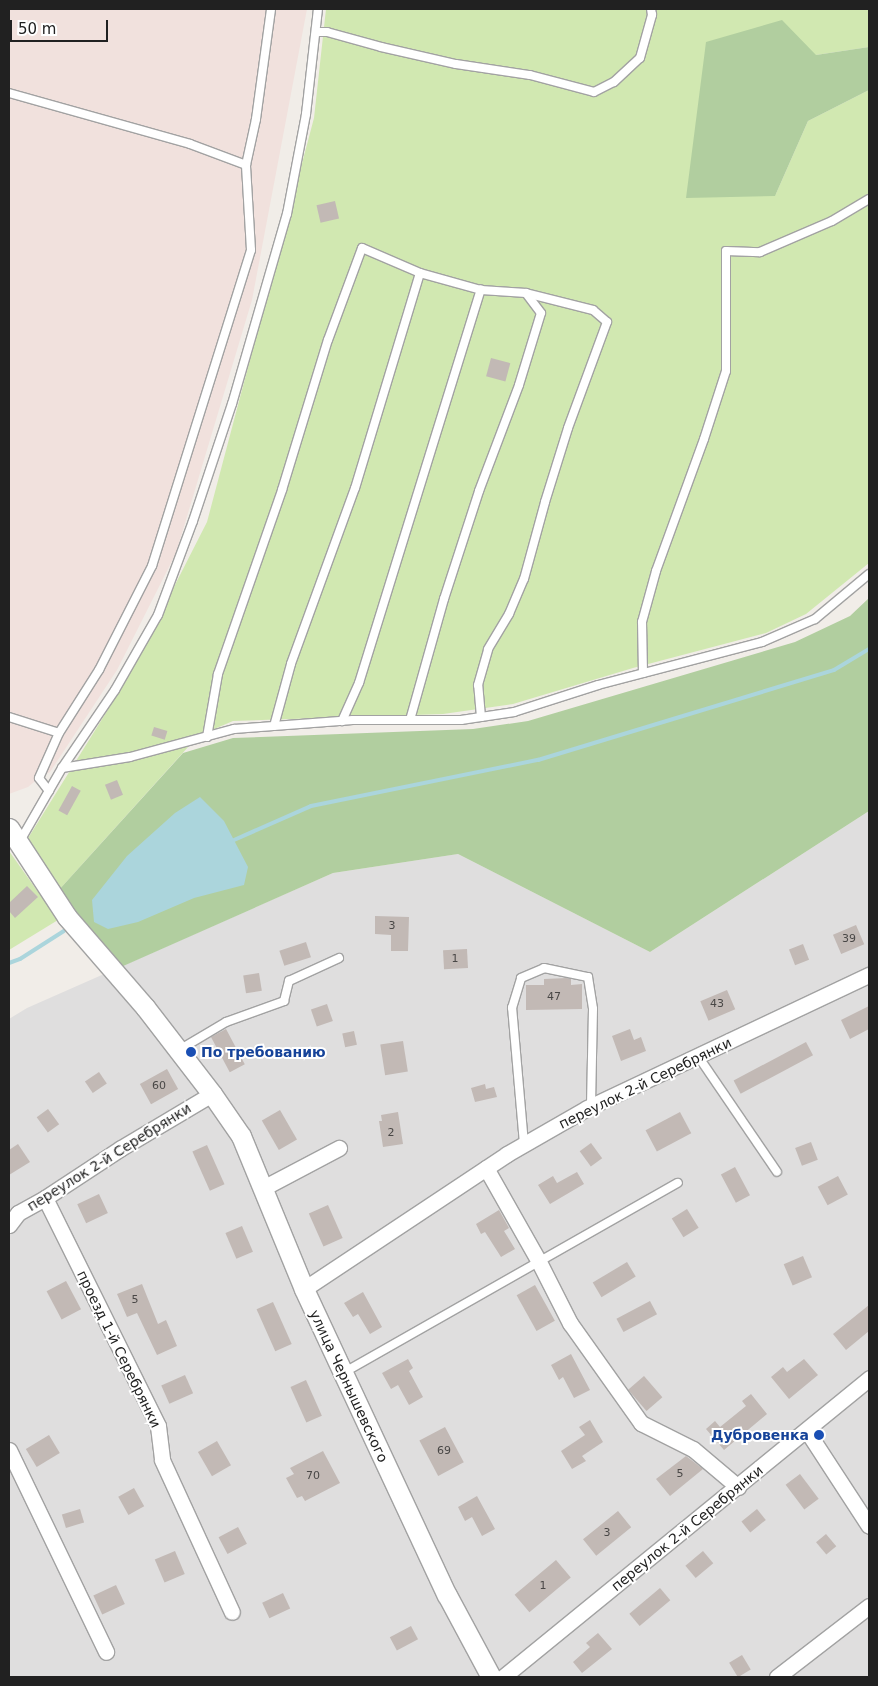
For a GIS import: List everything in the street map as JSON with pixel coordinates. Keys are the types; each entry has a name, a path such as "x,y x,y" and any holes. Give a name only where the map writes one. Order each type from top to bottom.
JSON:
{"street":[{"name":"улица Чернышевского","path":"14,836 67,917 145,1007 212,1094 241,1136 304,1289 447,1595 491,1677"},
{"name":"переулок 2-й Серебрянки","path":"304,1289 486,1168 591,1106 869,975"},
{"name":"переулок 2-й Серебрянки","path":"9,1225 18,1213 212,1094"},
{"path":"263,1188 339,1148"},
{"path":"486,1168 538,1260 570,1323 641,1423 693,1448 738,1487"},
{"name":"проезд 1-й Серебрянки","path":"45,1198 158,1426 162,1460 232,1612"},
{"name":"переулок 2-й Серебрянки","path":"503,1677 807,1431 869,1378"},
{"path":"807,1431 869,1526"},
{"path":"9,1450 106,1652"},
{"path":"777,1677 869,1606"}],"lane":[{"path":"49,791 39,778 59,733 99,670 152,566 251,250 246,165 256,119 271,9"},
{"path":"14,836 49,791 62,768 115,690 158,615 182,553 232,404 287,214 306,114 318,9"},
{"path":"316,32 327,32 381,47 456,64 530,75 594,92 614,82 640,58 652,15 651,9"},
{"path":"9,92 190,144 246,165"},
{"path":"643,673 642,622 654,580 726,371 728,326 726,251 760,252 832,221 869,199"},
{"path":"207,737 218,674 282,490 328,340 362,248 420,273 481,290 526,293 593,310 607,322 565,437 524,579 509,614 488,650 478,685 481,717"},
{"path":"274,726 291,664 355,488 420,273"},
{"path":"342,721 359,683 481,290"},
{"path":"410,720 447,590 479,491 519,384 541,313 526,293"},
{"path":"62,768 130,757 234,729 342,721 461,720 514,712 643,673 771,638 815,618 869,574"},
{"path":"9,717 59,733"},
{"path":"179,1050 226,1022 284,1001 289,981 339,958"},
{"path":"524,1144 512,1008 521,978 544,968 588,977 593,1009 591,1106"},
{"path":"698,1056 777,1172"},
{"path":"343,1373 538,1260 678,1183"}],"shaded area":[{"path":"9,9 307,9 252,300 176,553 117,670 50,772 28,787 9,794"},
{"path":"869,811 869,1677 9,1677 9,1019 27,1008 333,873 458,854 650,952"}],"green space":[{"path":"326,9 869,9 869,47 816,55 775,196 808,121 869,90 869,563 806,614 766,633 633,668 513,704 443,714 233,721 198,736 58,891 25,843 127,679 207,522 314,118"},
{"path":"782,20 816,55 869,47 869,90 808,121 775,196 686,198 706,42"},
{"path":"869,598 869,811 650,952 458,854 333,873 121,967 58,891 183,753 233,738 473,729 528,721 795,642 850,616"},
{"path":"9,851 58,920 9,950"}],"water":[{"path":"200,797 224,821 248,867 244,885 194,898 138,922 108,929 94,922 92,900 127,856 175,813"}],"building":[{"path":"335,201 339,219 321,223 316,205"},
{"path":"491,358 510,363 505,382 486,376"},
{"path":"154,727 167,731 165,740 151,736"},
{"path":"117,780 123,795 111,800 105,785"},
{"path":"72,786 81,791 67,815 58,810"},
{"path":"27,886 38,897 15,918 9,911 9,903"},
{"path":"375,916 409,917 408,951 391,951 391,935 375,934"},
{"path":"856,925 864,944 841,954 833,935"},
{"path":"306,942 311,957 284,966 279,951"},
{"path":"803,944 809,960 795,965 789,949"},
{"path":"467,949 468,968 444,969 443,950"},
{"path":"259,973 262,991 246,993 243,976"},
{"path":"567,978 571,979 571,985 582,984 582,1009 526,1010 526,985 544,985 544,979"},
{"path":"727,990 735,1009 709,1021 700,1001"},
{"path":"327,1004 333,1021 317,1027 311,1010"},
{"path":"869,1006 869,1029 850,1039 841,1020"},
{"path":"226,1029 245,1064 230,1072 211,1037"},
{"path":"630,1029 634,1040 641,1037 646,1051 621,1061 612,1036"},
{"path":"354,1031 357,1045 345,1047 342,1033"},
{"path":"403,1041 408,1072 385,1075 380,1045"},
{"path":"806,1042 813,1055 741,1094 734,1080"},
{"path":"167,1069 178,1089 151,1104 140,1084"},
{"path":"99,1072 107,1084 93,1093 85,1082"},
{"path":"485,1084 486,1089 494,1087 497,1097 475,1102 471,1088"},
{"path":"48,1109 59,1124 48,1133 37,1117"},
{"path":"280,1110 297,1139 279,1150 262,1120"},
{"path":"398,1112 403,1144 383,1147 379,1121 382,1121 381,1115"},
{"path":"680,1112 691,1133 657,1152 646,1130"},
{"path":"811,1142 818,1160 802,1166 795,1148"},
{"path":"591,1143 602,1158 591,1167 580,1151"},
{"path":"18,1144 30,1162 9,1175 9,1150"},
{"path":"207,1145 224,1184 210,1191 192,1152"},
{"path":"735,1167 750,1195 736,1203 721,1175"},
{"path":"577,1172 584,1184 550,1204 538,1185 553,1176 557,1183"},
{"path":"838,1176 848,1195 828,1205 818,1187"},
{"path":"99,1194 108,1213 86,1223 77,1204"},
{"path":"328,1205 343,1238 323,1246 309,1214"},
{"path":"687,1209 699,1228 683,1237 672,1219"},
{"path":"499,1210 509,1228 504,1231 515,1249 501,1257 485,1232 481,1234 476,1224"},
{"path":"242,1226 253,1252 236,1259 225,1233"},
{"path":"803,1256 812,1277 793,1285 784,1264"},
{"path":"627,1262 636,1277 601,1297 593,1283"},
{"path":"66,1281 81,1309 62,1320 47,1291"},
{"path":"142,1284 158,1324 166,1320 177,1346 157,1355 137,1313 127,1317 117,1294"},
{"path":"535,1285 555,1321 537,1331 517,1295"},
{"path":"363,1292 382,1327 370,1334 358,1314 353,1317 344,1303"},
{"path":"650,1301 657,1314 623,1332 616,1319"},
{"path":"273,1302 292,1344 275,1351 257,1309"},
{"path":"869,1305 869,1331 846,1350 833,1334"},
{"path":"571,1354 590,1390 574,1398 563,1377 559,1380 551,1365"},
{"path":"408,1359 413,1368 409,1371 423,1397 409,1405 398,1385 391,1389 382,1373"},
{"path":"804,1359 818,1375 789,1399 771,1377 783,1367 787,1372"},
{"path":"185,1375 193,1393 169,1404 161,1386"},
{"path":"644,1376 662,1397 647,1411 628,1390"},
{"path":"306,1380 322,1416 306,1423 290,1387"},
{"path":"751,1394 767,1414 724,1450 706,1429 715,1421 720,1427 746,1406 742,1401"},
{"path":"590,1420 603,1442 582,1456 586,1461 572,1469 561,1451 585,1435 579,1427"},
{"path":"445,1427 464,1462 438,1476 419,1441"},
{"path":"49,1435 60,1453 37,1467 26,1449"},
{"path":"217,1441 231,1465 212,1476 198,1452"},
{"path":"323,1451 340,1483 305,1501 302,1496 297,1498 286,1478 294,1474 290,1468"},
{"path":"686,1456 703,1469 670,1496 656,1479"},
{"path":"800,1474 819,1499 804,1510 786,1485"},
{"path":"134,1488 144,1506 128,1515 118,1497"},
{"path":"477,1496 495,1529 482,1536 472,1517 465,1521 458,1507"},
{"path":"80,1509 84,1522 66,1528 62,1515"},
{"path":"757,1509 766,1520 750,1532 741,1522"},
{"path":"618,1511 631,1527 596,1556 583,1539"},
{"path":"238,1527 247,1544 227,1554 219,1537"},
{"path":"826,1534 836,1546 826,1555 816,1542"},
{"path":"175,1551 185,1574 165,1583 155,1560"},
{"path":"703,1551 713,1563 696,1578 685,1566"},
{"path":"556,1560 571,1578 529,1612 515,1595"},
{"path":"116,1585 125,1604 102,1615 93,1596"},
{"path":"660,1588 670,1600 640,1626 629,1614"},
{"path":"283,1593 290,1608 269,1618 262,1603"},
{"path":"411,1626 418,1639 397,1651 390,1637"},
{"path":"598,1633 612,1649 582,1673 573,1662 590,1647 586,1643"},
{"path":"742,1655 751,1670 738,1677 729,1663"}],"waterway":[{"path":"234,840 311,806 538,760 834,670 869,649"},
{"path":"9,963 20,959 64,931"}],"place":[{"name":"По требованию","path":"191,1052"},
{"name":"Дубровенка","path":"819,1435"}]}
